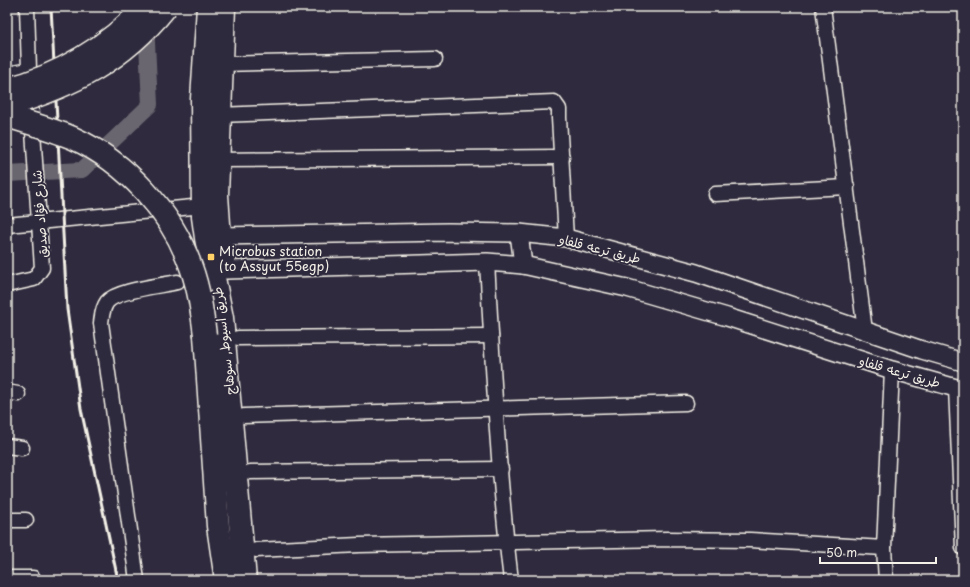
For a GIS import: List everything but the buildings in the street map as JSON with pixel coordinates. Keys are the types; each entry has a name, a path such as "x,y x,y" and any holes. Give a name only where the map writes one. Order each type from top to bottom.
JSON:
{"main road":[{"path":"7,89 42,78 70,65 97,49 117,34 145,7"},
{"path":"7,106 42,95 70,83 107,62 139,38 166,7"},
{"name":"طريق اسيوط, سوهاج","path":"208,7 202,99 203,206 206,238 222,318 245,580"},
{"name":"طريق اسيوط, سوهاج","path":"224,7 217,195 221,236 238,338 256,550 260,580"},
{"path":"7,116 41,126 74,139 105,156 133,178 157,204 176,234 191,266 201,300 205,335 218,526 226,580"}],"street":[{"name":"شارع فؤاد صديق","path":"7,285 28,282 39,274 42,268 29,70 27,7"},
{"path":"823,7 865,331"},
{"path":"221,64 435,59"},
{"path":"7,74 29,70"},
{"path":"219,115 554,102 558,109 566,238"},
{"path":"218,160 562,157"},
{"path":"715,194 847,187"},
{"path":"7,225 203,206"},
{"name":"طريق ترعه قلفاو","path":"221,236 448,232 519,233 566,238 696,273 865,331 963,362"},
{"path":"519,233 523,265"},
{"path":"488,262 496,408 506,543 511,580"},
{"name":"طريق ترعه قلفاو","path":"226,270 488,262 523,265 634,290 727,317 892,370 959,389"},
{"path":"137,580 101,323 102,312 108,302 117,295 177,282"},
{"path":"238,338 491,336"},
{"path":"886,580 884,548 892,370"},
{"path":"959,389 963,548"},
{"path":"244,416 686,404"},
{"path":"7,446 22,448"},
{"path":"250,472 501,470"},
{"path":"7,520 26,520"},
{"path":"256,550 359,545 674,540 750,540 884,548"},
{"path":"7,578 33,578"}],"waterway":[{"path":"7,174 82,170 150,105 146,22"}],"railway":[{"path":"51,7 67,309 81,409 118,580"}],"place":[{"name":"Microbus station (to Assyut 55egp)","path":"211,257"}]}
